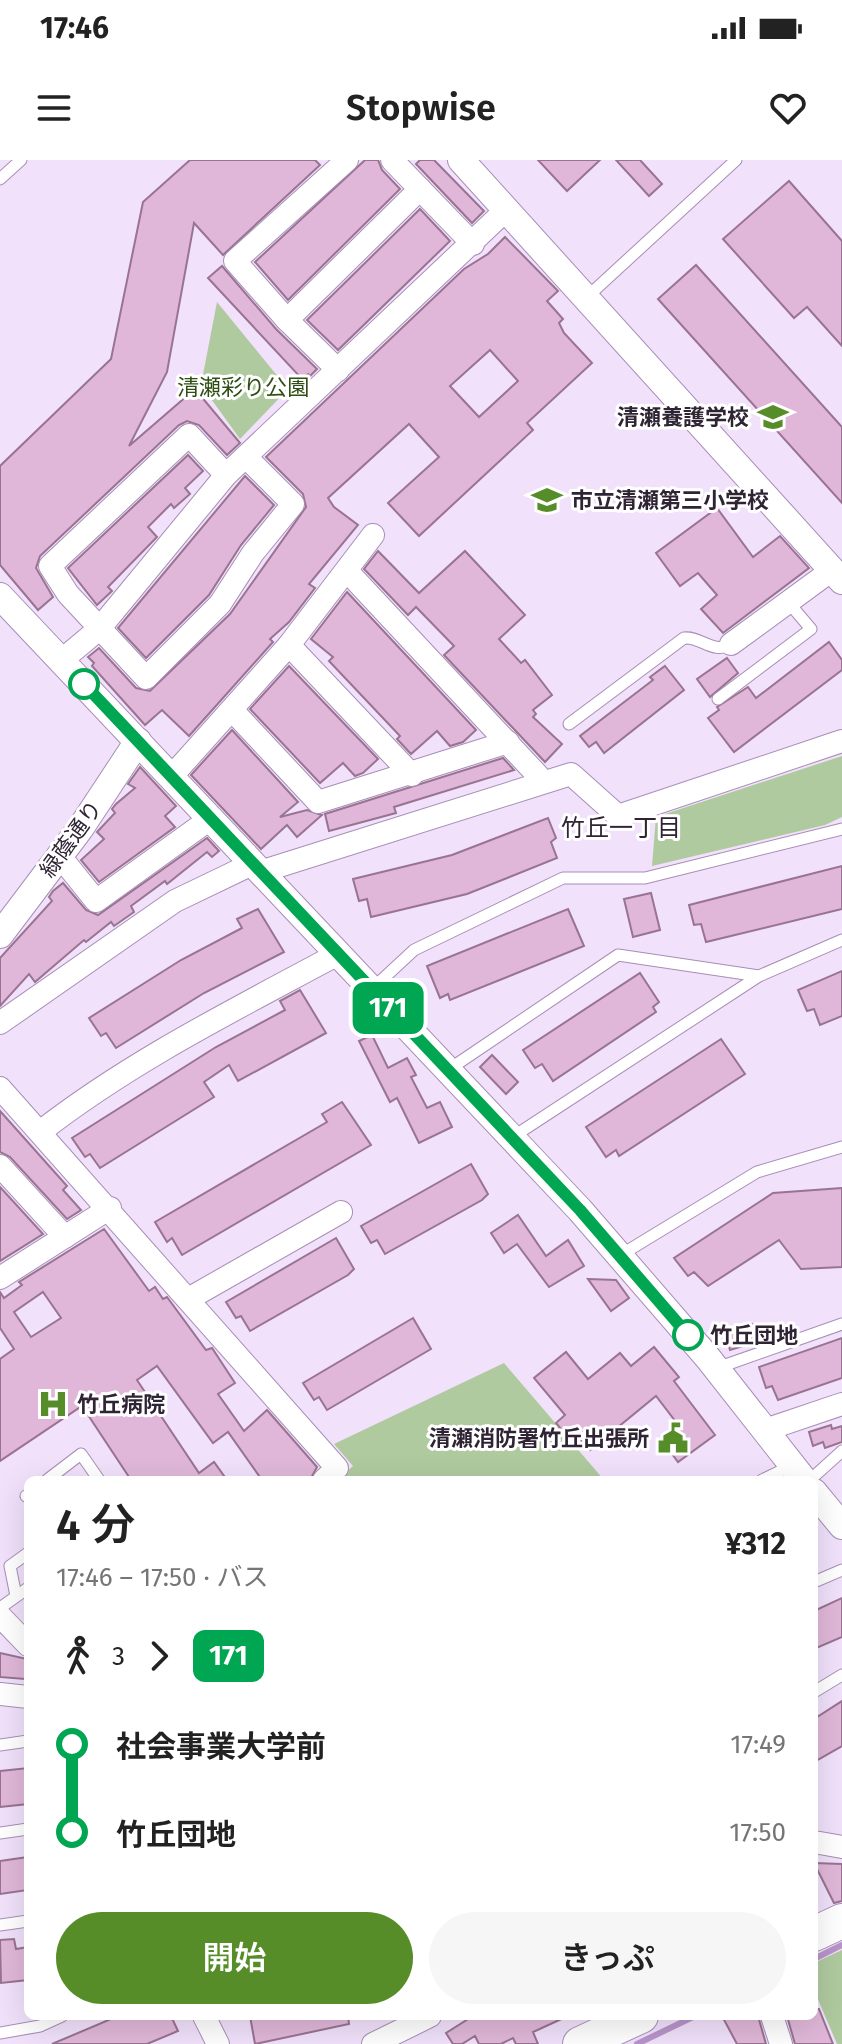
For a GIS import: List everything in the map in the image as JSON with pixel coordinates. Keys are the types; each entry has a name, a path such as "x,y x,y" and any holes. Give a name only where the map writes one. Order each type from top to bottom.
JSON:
{"main road":[{"path":"818,1932 842,1921"},
{"path":"580,2044 629,2029"}],"street":[{"path":"338,370 287,320 235,261 347,160"},
{"path":"392,160 473,244"},
{"path":"461,160 837,575 789,603 731,644"},
{"path":"287,320 420,189"},
{"path":"62,660 99,629 226,475 507,209"},
{"path":"226,475 189,435 50,566 68,594 146,678 220,604 253,553 293,504 246,457"},
{"path":"171,777 289,645 373,535"},
{"path":"347,571 544,782"},
{"path":"0,596 511,1138 716,1368 802,1475"},
{"path":"289,645 412,775"},
{"path":"232,710 318,802 412,775 508,742"},
{"name":"緑蔭通り","path":"0,935 138,741"},
{"path":"0,1023 175,901 256,868 571,774 618,816 842,741"},
{"path":"59,855 96,901 210,819"},
{"path":"40,1132 79,1102 173,1043 338,954"},
{"path":"0,1088 190,1298 337,1468 328,1476"},
{"path":"0,1166 65,1237"},
{"path":"0,1278 110,1208"},
{"path":"190,1298 341,1212"},
{"path":"765,1430 842,1404"},
{"path":"818,1497 842,1526"},
{"path":"0,1616 24,1641"},
{"path":"0,1694 24,1697"},
{"path":"818,1843 842,1847"},
{"path":"206,2020 218,2044"},
{"path":"373,2044 422,2020"},
{"path":"773,2020 781,2044"}],"lane":[{"path":"0,179 21,160"},
{"path":"587,297 736,160"},
{"path":"718,699 811,629 789,603"},
{"path":"569,724 684,638 695,638 717,648 731,644"},
{"path":"372,990 414,950 563,878 645,878 842,829"},
{"path":"511,1138 759,976 842,940"},
{"path":"447,1070 618,955 759,976"},
{"path":"619,1257 757,1172 842,1147"},
{"path":"716,1368 842,1324"},
{"path":"802,1475 842,1451"},
{"path":"52,1476 81,1454 96,1476"},
{"path":"16,1596 10,1566 24,1556"},
{"path":"818,1580 842,1570"},
{"path":"0,1608 24,1591"},
{"path":"818,1690 842,1675"},
{"path":"0,1745 24,1742"},
{"path":"0,1833 24,1830"},
{"path":"0,1925 24,1922"},
{"path":"0,2033 40,2026 53,2020"}],"green space":[{"name":"清瀬彩り公園","path":"217,302 288,389 240,439 201,385"},
{"path":"842,756 842,817 825,825 652,866 656,817"},
{"path":"504,1363 601,1476 342,1476 353,1466 334,1444"},
{"path":"842,1950 842,2044 837,2044 818,1999 818,1961"}],"building":[{"path":"190,160 315,160 320,165 223,255 194,223 167,372 129,446 195,389 240,443 227,455 199,425 187,421 179,425 40,556 36,568 53,597 38,610 0,565 0,466 111,359 143,202"},
{"path":"365,160 378,160 382,170 400,189 288,300 255,262"},
{"path":"420,160 434,160 484,211 472,223 416,164"},
{"path":"538,160 600,160 567,191"},
{"path":"616,160 640,160 662,184 649,196"},
{"path":"789,181 842,241 842,346 807,307 794,318 723,239"},
{"path":"420,209 450,241 338,350 307,320"},
{"path":"505,237 558,291 547,301 563,319 559,323 564,333 592,363 527,423 533,430 419,536 388,503 439,457 409,424 328,498 334,507 358,525 309,584 315,588 289,622 270,639 273,642 189,736 162,710 145,725 92,666 94,663 88,657 99,648 136,688 150,691 230,614 306,507 303,494 266,457 464,269 488,254","holes":["490,350 518,381 479,417 450,386"]},
{"path":"696,265 842,427 842,503 658,299"},
{"path":"222,266 276,329 317,369 310,376 308,374 302,379 208,278"},
{"path":"188,455 203,471 185,488 190,494 174,508 171,504 148,527 157,537 108,587 112,591 97,605 68,568"},
{"path":"245,476 274,505 241,545 209,595 146,658 118,628"},
{"path":"717,508 753,557 780,536 809,568 723,633 701,609 717,595 698,573 680,586 656,553"},
{"path":"378,551 419,593 465,551 525,615 499,639 521,663 525,660 552,695 533,710 536,714 533,717 562,744 545,762 444,655 454,646 416,607 408,615 364,569"},
{"path":"347,592 476,730 463,742 450,746 437,731 411,754 397,739 400,736 329,661 333,657 311,639"},
{"path":"829,642 842,660 842,670 734,752 708,718 719,710 717,707 748,687 756,698"},
{"path":"727,658 738,673 710,697 697,679"},
{"path":"289,666 378,759 363,773 355,776 343,763 320,783 250,709"},
{"path":"665,666 684,690 604,753 596,742 589,747 580,736 653,680 650,677"},
{"path":"232,730 298,802 280,817 307,810 322,815 297,837 287,825 261,849 191,775"},
{"path":"503,758 514,770 394,807 396,813 329,831 325,814"},
{"path":"140,767 176,806 165,816 175,827 99,882 81,860 104,839 97,832 115,813 112,809 116,804 135,788 128,784"},
{"path":"548,818 556,838 551,842 557,858 467,894 371,917 367,899 359,901 353,879 452,855"},
{"path":"207,838 219,851 212,857 207,852 167,884 165,881 131,906 134,912 114,926 111,922 86,942 84,940 35,982 29,974 0,1006 0,958 52,901 49,897 53,891 63,883 86,910 98,915"},
{"path":"842,866 842,909 706,942 701,924 694,925 689,905"},
{"path":"651,893 660,930 633,937 624,899"},
{"path":"258,909 284,952 204,993 116,1048 106,1033 101,1036 89,1018 181,960 242,928 237,919"},
{"path":"568,909 584,946 450,1000 448,994 440,998 427,966"},
{"path":"842,971 842,1016 820,1025 814,1009 807,1011 798,990"},
{"path":"640,973 659,1002 653,1007 656,1012 553,1081 542,1064 535,1068 523,1050"},
{"path":"300,990 326,1033 238,1081 229,1065 204,1082 214,1097 100,1168 90,1154 85,1157 72,1138 216,1047 285,1010 280,1001"},
{"path":"372,1035 388,1068 407,1058 416,1075 411,1077 427,1108 440,1102 452,1127 419,1143 397,1098 390,1102 359,1041"},
{"path":"721,1039 745,1074 619,1156 616,1150 606,1157 586,1127"},
{"path":"492,1055 518,1082 506,1094 480,1067"},
{"path":"342,1102 371,1145 182,1255 172,1238 167,1242 155,1222 327,1122 322,1114"},
{"path":"0,1111 67,1186 63,1190 81,1210 67,1219 10,1157 0,1152"},
{"path":"471,1164 488,1194 482,1200 385,1254 377,1240 371,1243 361,1226"},
{"path":"0,1187 43,1234 0,1261"},
{"path":"842,1188 842,1267 801,1269 779,1240 708,1286 694,1272 688,1276 674,1258 773,1193"},
{"path":"518,1215 546,1256 568,1240 584,1266 549,1287 517,1244 504,1253 491,1233"},
{"path":"104,1229 149,1291 155,1287 163,1299 167,1297 206,1350 212,1348 235,1383 218,1394 244,1431 267,1410 317,1467 312,1476 259,1476 228,1432 213,1443 157,1366 137,1380 199,1473 214,1462 224,1476 128,1476 82,1406 0,1461 0,1359 14,1349 0,1328 0,1292 4,1298 22,1285 19,1282","holes":["43,1292 61,1318 31,1337 14,1312"]},
{"path":"336,1238 354,1269 348,1275 250,1331 241,1316 236,1318 226,1302"},
{"path":"588,1279 616,1280 629,1298 611,1311"},
{"path":"413,1318 431,1349 327,1410 319,1397 314,1400 303,1383"},
{"path":"753,1324 759,1341 730,1350 725,1333"},
{"path":"842,1338 842,1378 778,1400 772,1386 766,1388 759,1367"},
{"path":"654,1347 679,1377 674,1381 715,1435 678,1462 661,1439 679,1426 656,1396 590,1450 572,1430 566,1435 556,1423 565,1415 534,1378 566,1352 588,1379 620,1353 631,1366"},
{"path":"831,1425 832,1429 842,1426 842,1442 825,1448 823,1442 813,1446 809,1432"},
{"path":"842,1598 842,1637 818,1647 818,1609"},
{"path":"0,1653 24,1658 24,1679 0,1677"},
{"path":"842,1701 842,1746 818,1760 818,1716"},
{"path":"24,1768 24,1804 0,1807 0,1771"},
{"path":"24,1858 24,1891 0,1894 0,1861"},
{"path":"818,1863 842,1864 842,1901 834,1903 818,1871"},
{"path":"14,1939 16,1949 24,1948 24,1980 1,1983 0,1940"},
{"path":"818,2009 833,2044 795,2044 788,2020 818,2020"},
{"path":"109,2020 173,2020 178,2031 147,2044 52,2044"},
{"path":"251,2020 348,2020 349,2024 255,2044"},
{"path":"467,2020 559,2020 533,2032 538,2044 516,2044 513,2038 501,2044 479,2044 475,2036 462,2044 453,2044 446,2033"},
{"path":"724,2020 759,2020 766,2044 737,2044"}],"waterway":[{"path":"818,1957 842,1945"},
{"path":"637,2044 687,2020"}],"bus line":[{"name":"171","path":"84,684 580,1210 688,1335"}],"place":[{"name":"清瀬養護学校","path":"773,417"},
{"name":"市立清瀬第三小学校","path":"547,500"},
{"name":"竹丘団地","path":"688,1335"},
{"name":"竹丘病院","path":"53,1404"},
{"name":"清瀬消防署竹丘出張所","path":"673,1438"}],"district":[{"name":"竹丘一丁目","path":"621,828"}]}
